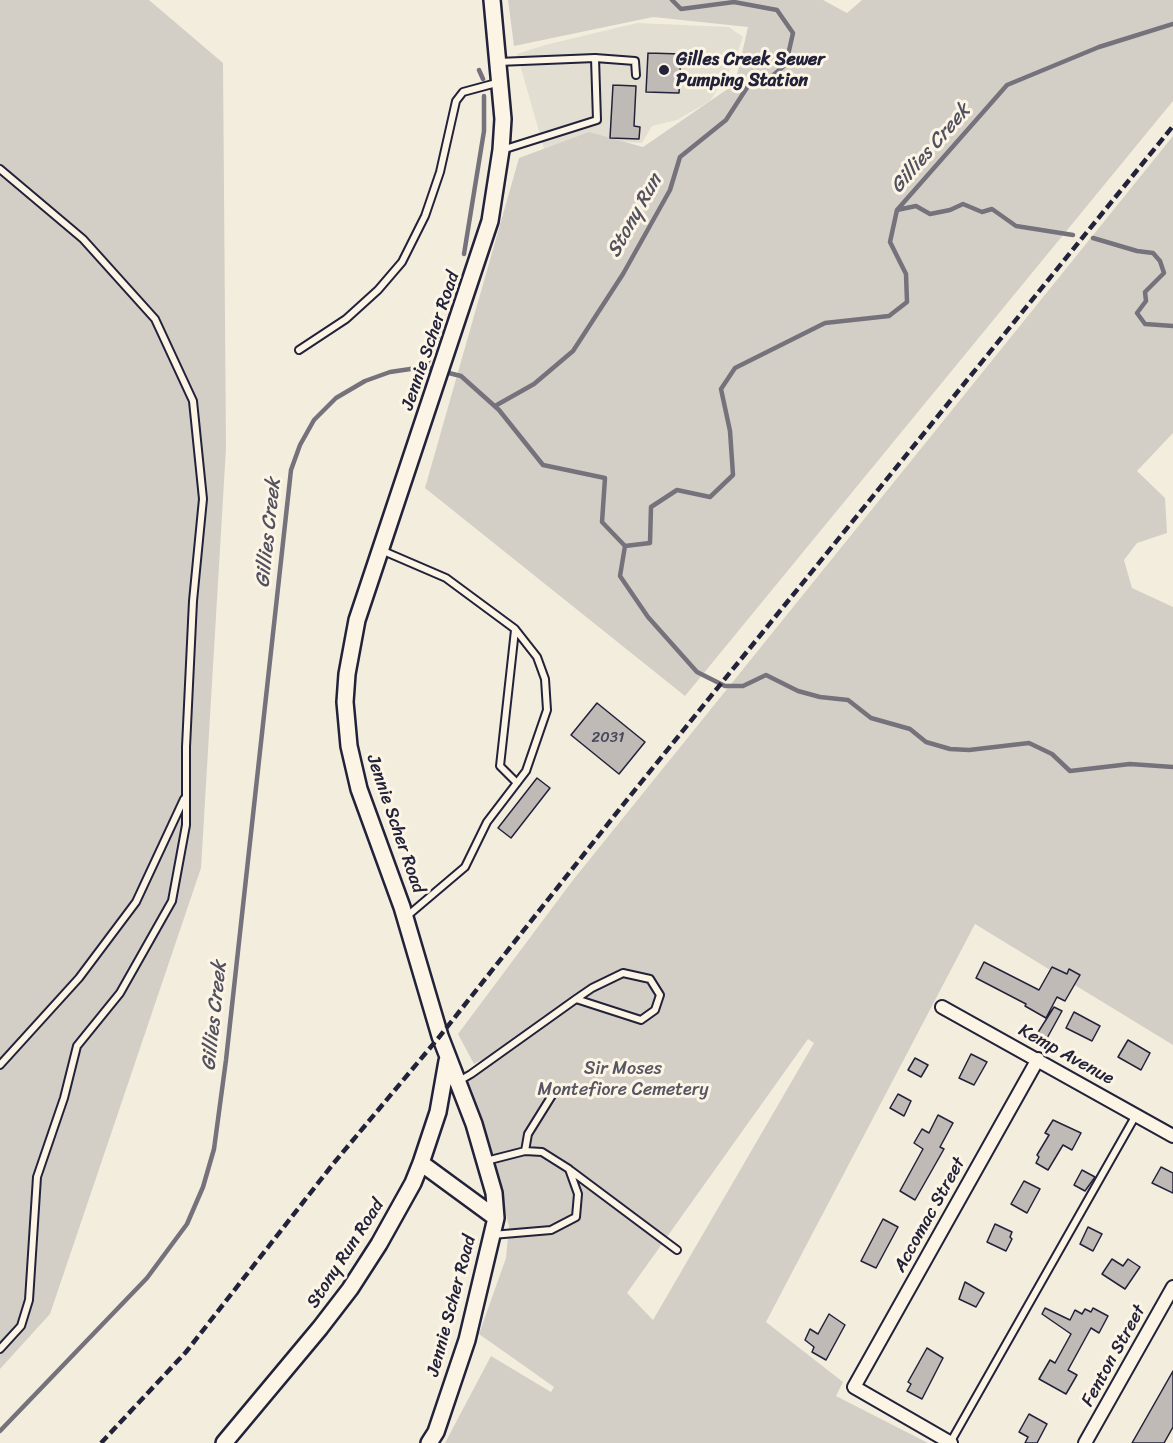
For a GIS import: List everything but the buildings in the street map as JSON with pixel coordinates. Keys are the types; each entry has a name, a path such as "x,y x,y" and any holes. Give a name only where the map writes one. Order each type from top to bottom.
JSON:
{"street":[{"name":"Jennie Scher Road","path":"429,1443 436,1432 467,1340 496,1218 494,1193 474,1124 447,1059 405,917 358,789 346,724 351,651 357,620 455,332 490,221 501,150 500,81 492,0"},
{"name":"Kemp Avenue","path":"942,1007 1173,1136"},
{"name":"Stony Run Road","path":"224,1443 350,1289 379,1244 414,1183 421,1164 438,1112 447,1059"},
{"name":"Accomac Street","path":"951,1443 854,1387 1038,1059"},
{"path":"421,1164 496,1218"},
{"name":"Fenton Street","path":"1085,1443 1173,1287"}],"lane":[{"path":"501,150 597,120 595,58"},
{"path":"498,63 595,58 635,61 636,75"},
{"path":"299,350 346,319 378,290 402,262 425,216 440,172 456,101 463,92 500,81"},
{"path":"0,169 82,239 155,320 193,401 203,499 193,601 186,825 172,901 120,993 77,1046 64,1098 37,1177 29,1300 21,1326 0,1349"},
{"path":"381,549 446,578 515,629 537,657 545,679 547,710 530,761 517,783 487,822 465,867 405,917"},
{"path":"515,629 500,766 517,783"},
{"path":"0,1065 79,978 136,902 186,795"},
{"path":"456,1083 576,999 623,973 650,979 660,995 656,1010 641,1020 576,999"},
{"path":"525,1151 528,1134 556,1089"},
{"path":"951,1443 1136,1115"},
{"path":"485,1161 525,1151 542,1152 569,1169 677,1250"},
{"path":"492,1235 551,1230 576,1217 578,1194 569,1169"}],"shaded area":[{"path":"637,23 729,27 743,37 733,65 710,101 677,120 652,126 642,143 580,139 544,149 517,54"}],"green space":[{"path":"0,0 149,0 223,63 226,448 201,868 50,1314 0,1369"},
{"path":"508,0 823,0 847,13 862,0 1173,0 1173,101 685,696 425,488 519,158 589,132 643,147 735,84 748,27 653,17 514,46"},
{"name":"Sir Moses Montefiore Cemetery","path":"1173,136 1173,433 1137,471 1165,498 1167,533 1137,543 1124,560 1132,588 1173,607 1173,1045 975,924 766,1322 843,1382 836,1396 928,1443 445,1443 491,1356 551,1392 554,1387 479,1334 506,1258 509,1226 491,1160 464,1084 481,1060 474,1064 458,1034 573,880","holes":["808,1039 814,1043 653,1320 627,1293"]}],"waterway":[{"name":"Stony Run","path":"495,406 534,384 573,351 623,274 670,190 680,157 726,120 750,83 769,79 786,64 793,33 777,10 734,2 681,9 672,0"},
{"name":"Gillies Creek","path":"0,1431 147,1278 187,1224 203,1187 214,1149 226,1060 291,470 300,445 314,420 336,398 365,381 390,372 424,367 461,376 499,410 543,465 605,478 602,522 625,546 650,543 651,507 677,490 710,497 733,475 730,431 721,389 735,368 825,323 889,316 907,302 906,274 890,242 897,210 1007,85 1099,47 1173,24"},
{"path":"479,70 483,79"},
{"path":"464,254 484,131 484,96"},
{"path":"897,210 916,206 930,214 950,210 963,204 982,212 992,209 1016,226 1073,235"},
{"path":"1093,238 1137,251 1153,253 1160,261 1164,273 1145,292 1146,301 1137,313 1145,324 1173,326"},
{"path":"426,367 441,328"},
{"path":"625,546 620,576 648,617 697,672 725,686 743,686 766,675 798,691 820,697 848,700 871,718 910,729 926,742 950,749 969,750 1029,743 1052,754 1070,771 1130,764 1173,767"}],"railway":[{"path":"101,1443 186,1352 333,1164 440,1036 630,796 1173,126"}],"place":[{"name":"Gilles Creek Sewer Pumping Station","path":"664,70"}]}
